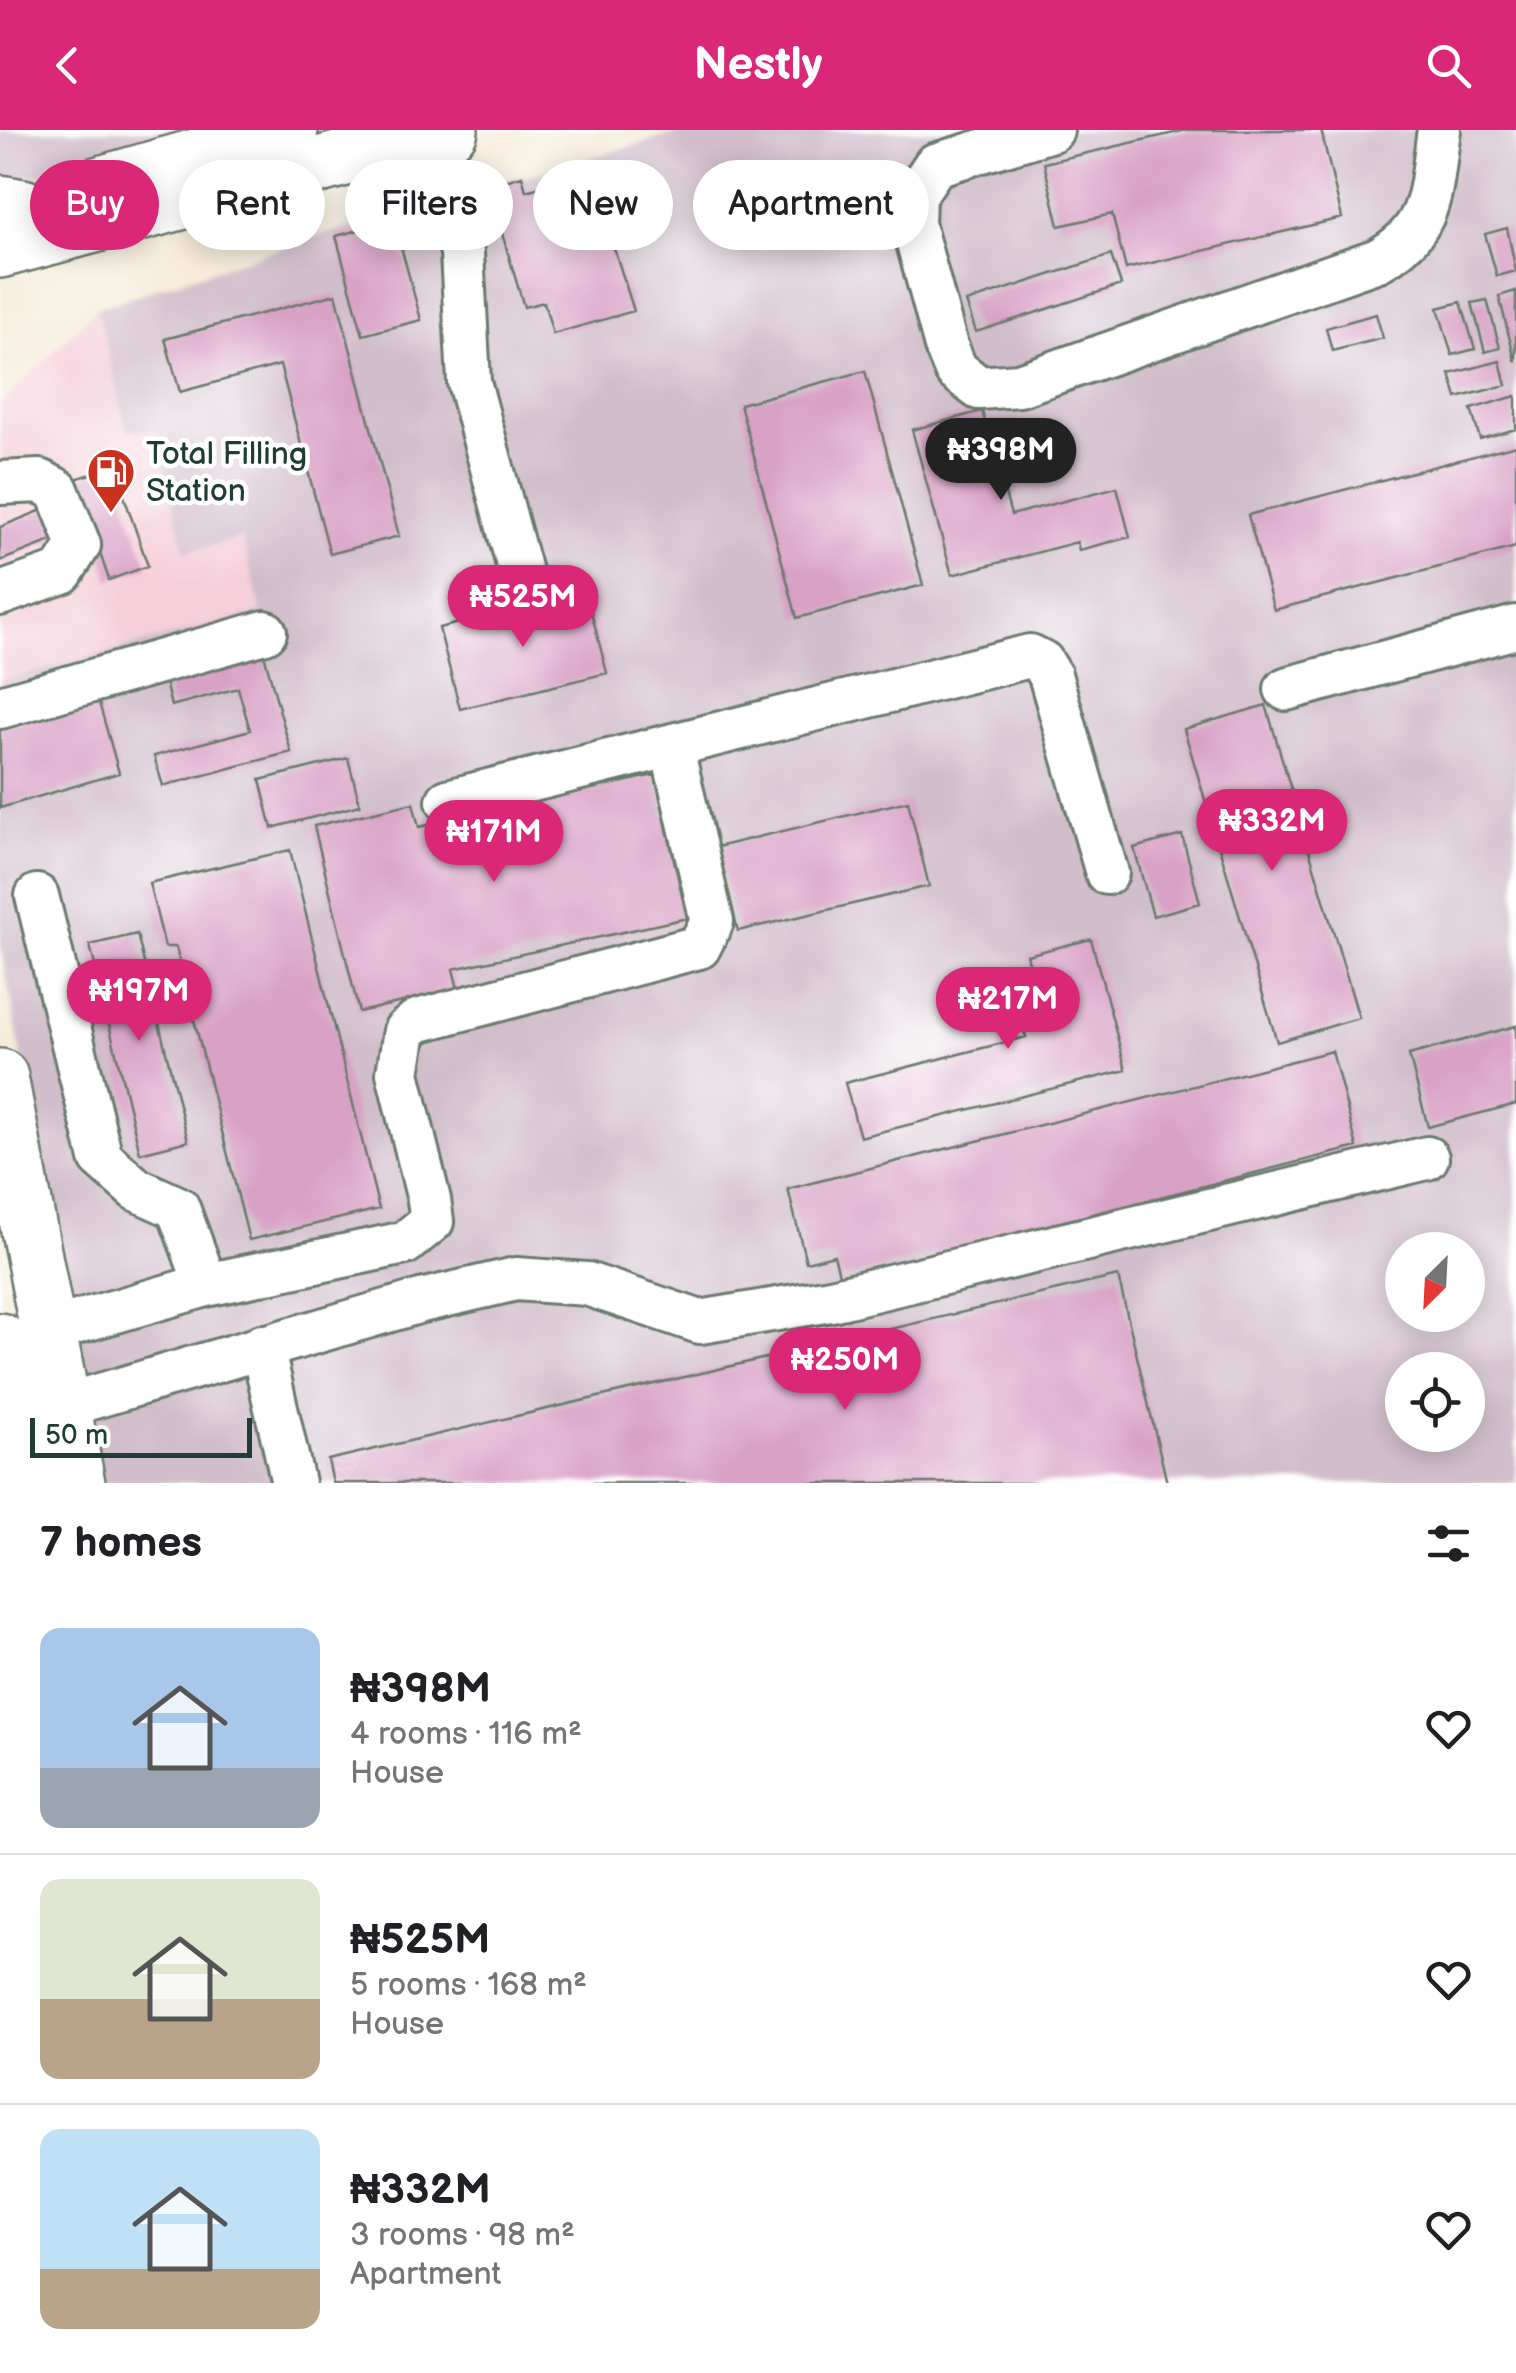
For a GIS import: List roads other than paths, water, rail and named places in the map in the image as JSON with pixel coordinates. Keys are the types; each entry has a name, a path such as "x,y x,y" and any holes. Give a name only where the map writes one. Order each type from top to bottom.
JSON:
{"main road":[{"path":"17,221 290,130"},
{"path":"17,221 442,132"},
{"path":"0,283 17,221"},
{"path":"0,1077 25,1335 25,1483"},
{"path":"25,1335 64,1406 77,1483"}],"lane":[{"path":"1052,130 935,165 914,196 913,224 946,346 956,370 980,388 1019,386 1378,260 1404,246 1417,232 1427,209 1439,130"},
{"path":"442,132 462,253 469,382 524,586"},
{"path":"0,483 40,481 57,490 79,545 76,557 62,572 0,594"},
{"path":"1286,690 1516,627"},
{"path":"0,706 266,632"},
{"path":"448,801 1030,656 1042,662 1050,675 1107,873"},
{"path":"25,1335 206,1285 405,1243 425,1230 432,1220 429,1200 398,1074 405,1030 417,1022 699,948 712,921 672,748"},
{"path":"37,896 100,1158 136,1189 178,1208 206,1285"},
{"path":"64,1406 262,1346 516,1279 587,1284 700,1322 831,1300 1427,1158"},
{"path":"262,1346 293,1483"}],"place":[{"name":"Total Filling Station","path":"111,514"}]}
